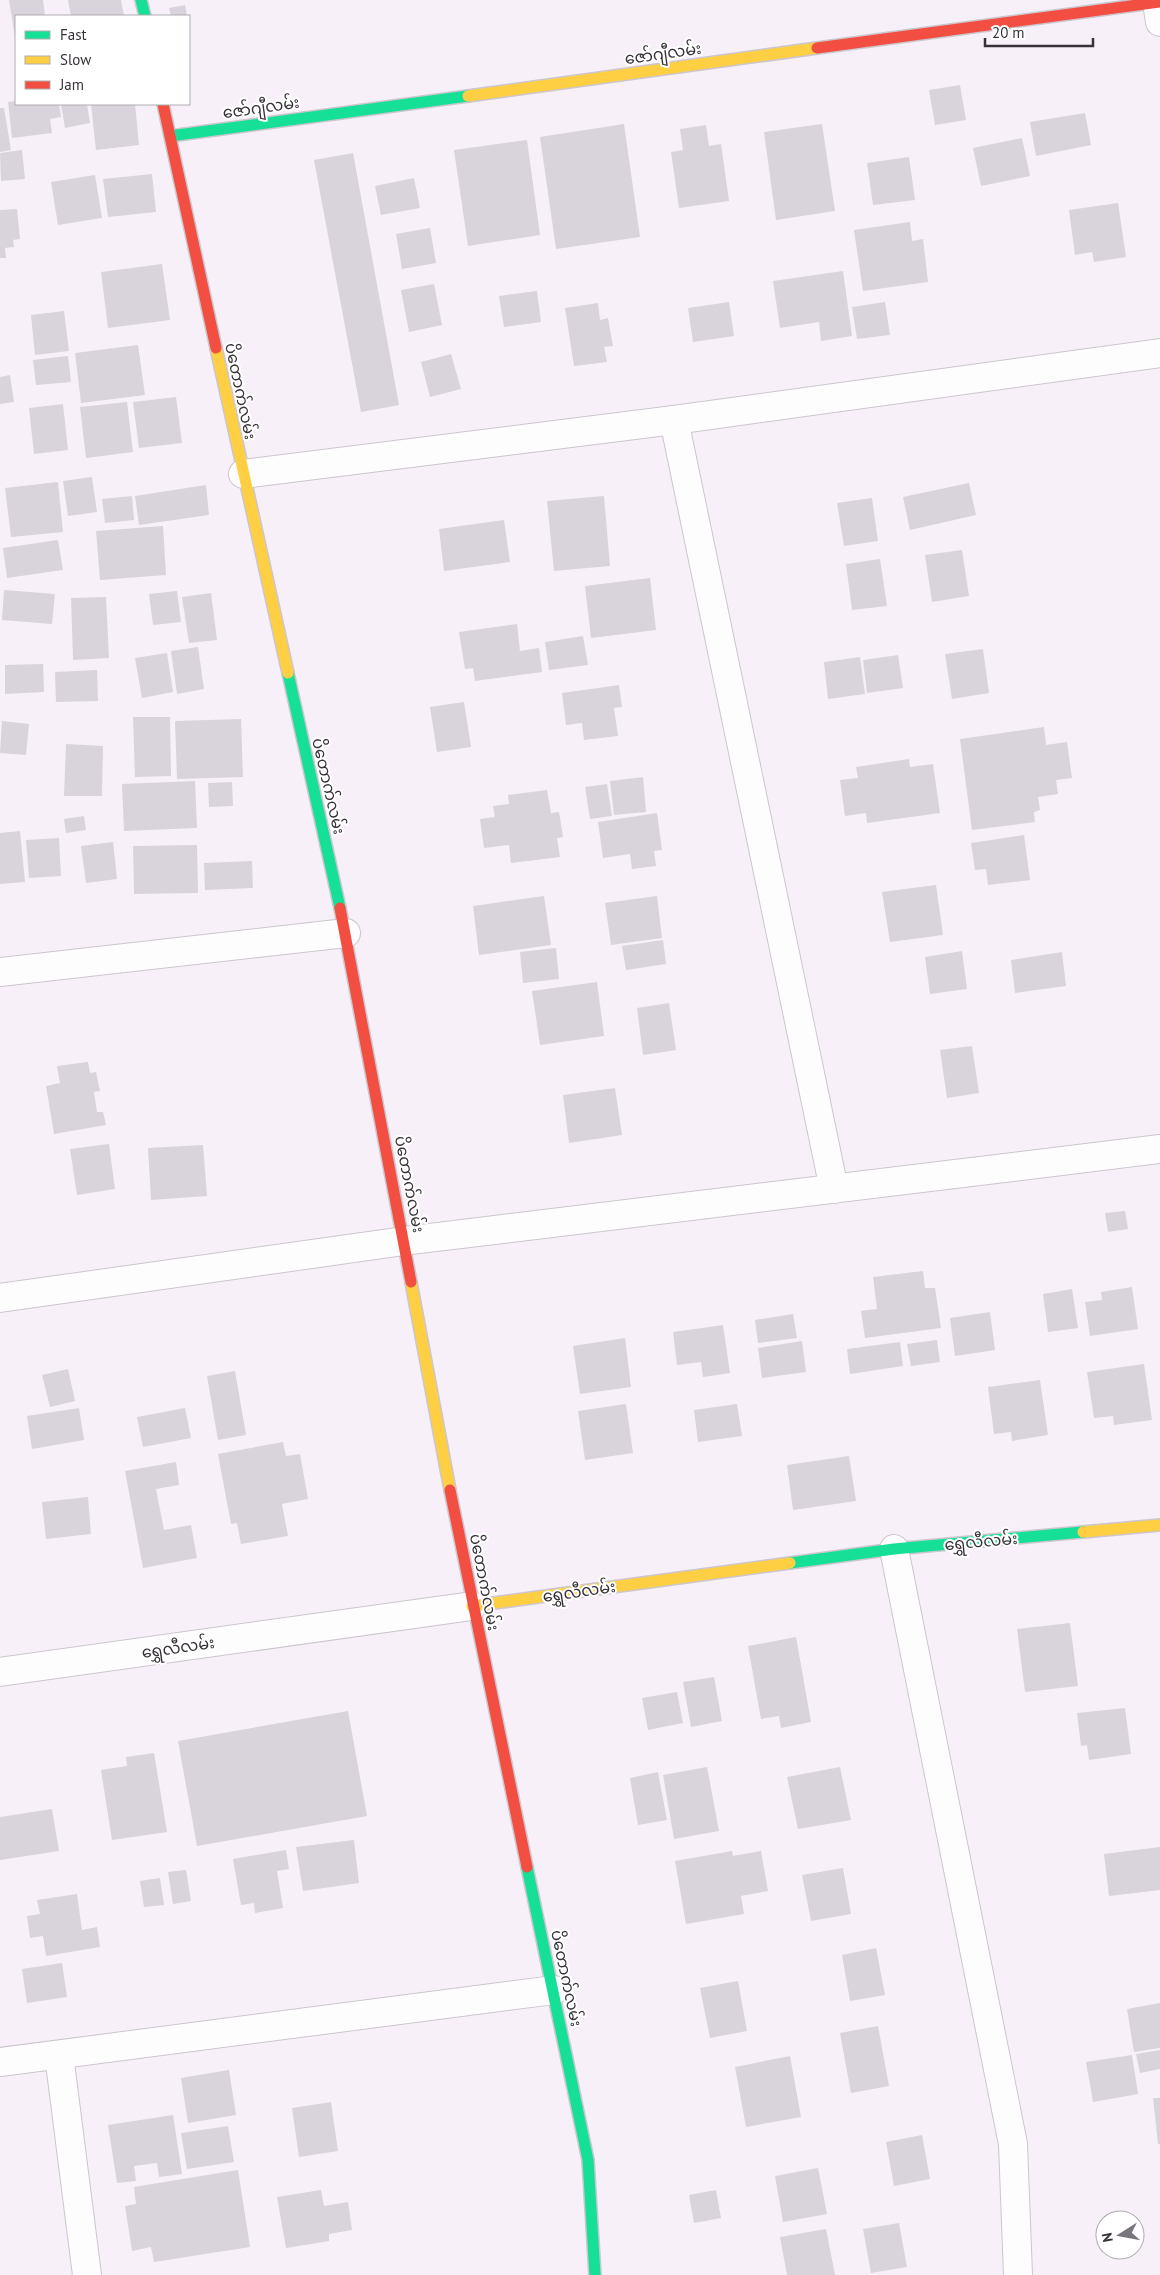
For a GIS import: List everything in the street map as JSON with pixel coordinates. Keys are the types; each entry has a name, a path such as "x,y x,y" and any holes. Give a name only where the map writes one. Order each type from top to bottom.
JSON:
{"street":[{"path":"141,0 145,15"},
{"name":"ဇော်ဂျီလမ်း","path":"170,136 1159,9"},
{"name":"ပိတောက်လမ်း","path":"163,105 243,474 346,933 472,1606 554,1990 588,2160 594,2275"},
{"path":"243,474 674,420 1160,353"},
{"path":"674,420 834,1188"},
{"path":"0,972 346,933"},
{"path":"0,1298 404,1241 1160,1149"},
{"name":"ရွှေလီလမ်း","path":"0,1672 894,1549 1160,1526"},
{"path":"894,1549 1013,2144 1018,2275"},
{"path":"0,2062 554,1990"},
{"path":"59,2055 87,2275"}],"building":[{"path":"9,0 43,0 45,15 15,15 15,37"},
{"path":"68,0 121,0 124,15 71,15"},
{"path":"185,5 187,15 171,15 169,8"},
{"path":"960,85 966,120 935,125 929,90"},
{"path":"15,101 15,105 59,105 61,117 50,119 52,133 12,138 8,102"},
{"path":"61,105 87,105 90,123 65,128"},
{"path":"91,105 135,105 139,145 96,150"},
{"path":"0,108 4,108 11,150 0,152"},
{"path":"1085,113 1091,145 1036,156 1030,122"},
{"path":"624,124 640,237 556,249 540,137"},
{"path":"822,124 835,211 776,220 764,132"},
{"path":"706,125 709,146 721,144 729,201 679,208 671,152 683,150 680,129"},
{"path":"1022,138 1030,176 981,186 973,148"},
{"path":"527,140 540,235 468,246 454,150"},
{"path":"22,150 25,179 1,181 0,153"},
{"path":"353,153 399,405 361,412 314,160"},
{"path":"909,157 915,200 873,205 867,163"},
{"path":"152,174 156,212 108,217 103,179"},
{"path":"95,175 102,218 58,225 51,182"},
{"path":"414,178 420,208 381,215 375,186"},
{"path":"1118,203 1126,257 1094,262 1092,252 1075,255 1069,210"},
{"path":"17,209 20,239 13,240 14,247 5,248 6,258 0,258 0,210"},
{"path":"910,222 912,241 923,239 928,282 863,291 854,230"},
{"path":"430,228 436,263 402,269 396,234"},
{"path":"162,264 170,320 108,328 101,272"},
{"path":"843,271 852,336 821,341 819,322 780,328 773,281"},
{"path":"434,284 442,325 409,332 401,290"},
{"path":"537,291 541,322 504,327 499,296"},
{"path":"729,302 734,336 693,342 688,308"},
{"path":"885,302 890,335 857,339 852,307"},
{"path":"598,303 600,320 608,318 613,346 604,347 607,362 574,366 565,308"},
{"path":"64,311 69,351 35,355 31,315"},
{"path":"138,345 145,395 81,403 75,353"},
{"path":"451,354 461,389 430,397 421,362"},
{"path":"68,356 71,382 36,385 33,360"},
{"path":"10,375 14,402 0,404 0,377"},
{"path":"176,397 182,443 139,448 133,402"},
{"path":"127,402 133,452 86,458 80,407"},
{"path":"63,404 68,450 34,454 29,408"},
{"path":"92,477 97,512 68,516 63,481"},
{"path":"58,482 63,532 11,537 5,488"},
{"path":"969,483 976,515 910,530 903,497"},
{"path":"206,485 209,515 139,525 135,496"},
{"path":"132,496 134,520 105,523 102,499"},
{"path":"604,496 610,566 554,571 547,501"},
{"path":"872,498 878,541 844,546 837,503"},
{"path":"504,520 510,562 444,571 439,529"},
{"path":"163,526 166,575 100,580 96,531"},
{"path":"58,540 63,570 7,578 3,548"},
{"path":"962,550 969,596 932,602 925,555"},
{"path":"880,559 887,606 852,610 846,564"},
{"path":"650,578 656,630 591,638 585,586"},
{"path":"4,590 55,594 52,624 2,620"},
{"path":"177,591 181,622 153,625 149,594"},
{"path":"211,593 217,640 189,643 182,597"},
{"path":"106,597 109,658 73,660 71,598"},
{"path":"517,624 520,651 539,648 542,672 475,681 473,668 465,669 459,632"},
{"path":"583,636 588,665 549,670 545,642"},
{"path":"198,647 204,689 177,694 171,651"},
{"path":"983,649 989,693 952,699 945,654"},
{"path":"167,653 173,692 142,698 135,658"},
{"path":"898,655 903,688 867,693 863,660"},
{"path":"860,657 865,694 828,699 824,662"},
{"path":"43,664 44,692 5,694 5,665"},
{"path":"97,670 98,701 56,702 55,672"},
{"path":"619,685 622,707 614,708 618,736 584,740 582,723 566,725 562,693"},
{"path":"464,702 471,747 437,752 430,707"},
{"path":"133,717 170,717 171,776 135,777"},
{"path":"241,719 243,777 177,779 175,721"},
{"path":"2,721 29,724 26,755 0,753"},
{"path":"1044,727 1046,745 1067,742 1072,778 1056,780 1058,794 1038,797 1040,810 1034,812 1035,822 972,830 960,739"},
{"path":"66,744 103,746 102,796 64,796"},
{"path":"909,759 910,767 933,764 940,813 867,823 866,813 845,816 840,780 858,778 856,767"},
{"path":"643,777 646,812 614,815 610,781"},
{"path":"195,781 197,828 124,831 122,784"},
{"path":"232,782 233,806 209,807 208,783"},
{"path":"607,784 612,816 590,819 585,787"},
{"path":"547,790 551,813 559,812 563,837 557,838 560,857 511,863 509,845 484,848 480,819 495,817 493,806 509,804 508,795"},
{"path":"657,813 662,850 654,851 656,866 632,869 630,854 603,858 598,822"},
{"path":"84,816 86,830 66,833 64,819"},
{"path":"20,831 25,882 0,884 0,833"},
{"path":"1024,835 1030,880 988,885 986,869 975,870 971,843"},
{"path":"59,838 61,876 29,878 26,840"},
{"path":"113,842 117,879 86,883 81,846"},
{"path":"197,845 198,893 134,894 133,846"},
{"path":"252,861 253,888 205,890 204,863"},
{"path":"936,885 943,935 890,942 882,892"},
{"path":"544,896 551,945 479,955 473,906"},
{"path":"657,896 662,938 611,945 605,903"},
{"path":"663,940 666,964 626,970 622,946"},
{"path":"556,948 559,979 523,983 520,952"},
{"path":"962,951 967,989 930,994 925,957"},
{"path":"1062,952 1066,986 1015,993 1011,960"},
{"path":"597,982 604,1036 540,1045 532,991"},
{"path":"669,1003 676,1050 643,1055 637,1008"},
{"path":"972,1046 979,1093 947,1098 940,1050"},
{"path":"88,1062 90,1073 96,1072 100,1091 94,1092 97,1112 103,1112 106,1125 54,1134 46,1086 60,1083 57,1066"},
{"path":"615,1088 622,1135 569,1143 563,1095"},
{"path":"109,1144 115,1189 77,1195 70,1149"},
{"path":"203,1145 207,1196 151,1200 148,1148"},
{"path":"1125,1211 1128,1229 1108,1232 1105,1213"},
{"path":"923,1271 925,1288 935,1288 941,1328 865,1338 861,1311 877,1309 873,1277"},
{"path":"1132,1287 1138,1329 1090,1336 1085,1302 1102,1300 1101,1292"},
{"path":"1072,1289 1078,1328 1048,1332 1043,1294"},
{"path":"990,1312 995,1350 955,1356 950,1318"},
{"path":"793,1314 797,1338 758,1343 755,1320"},
{"path":"723,1325 730,1373 703,1377 701,1362 677,1365 673,1332"},
{"path":"625,1338 631,1387 580,1394 573,1346"},
{"path":"937,1340 940,1362 911,1366 907,1344"},
{"path":"802,1341 806,1372 762,1378 758,1348"},
{"path":"900,1342 903,1366 850,1374 847,1349"},
{"path":"1144,1364 1152,1420 1114,1425 1113,1416 1094,1418 1087,1372"},
{"path":"68,1369 75,1401 50,1407 42,1375"},
{"path":"235,1371 246,1435 218,1440 207,1376"},
{"path":"1040,1380 1048,1435 1012,1441 1011,1432 994,1434 988,1387"},
{"path":"626,1404 633,1453 585,1460 578,1411"},
{"path":"737,1404 742,1436 698,1442 694,1410"},
{"path":"79,1408 84,1440 32,1449 27,1416"},
{"path":"185,1408 191,1438 143,1447 137,1417"},
{"path":"283,1442 286,1456 300,1454 308,1499 282,1504 288,1536 241,1544 237,1523 231,1524 218,1454"},
{"path":"849,1456 856,1501 793,1510 787,1465"},
{"path":"176,1462 179,1485 156,1489 164,1530 191,1525 197,1558 143,1568 125,1471"},
{"path":"88,1497 91,1534 46,1539 42,1502"},
{"path":"1070,1623 1078,1686 1025,1692 1017,1629"},
{"path":"796,1637 811,1722 781,1728 779,1716 761,1719 748,1646"},
{"path":"714,1677 722,1721 691,1727 683,1682"},
{"path":"677,1692 683,1723 648,1730 642,1698"},
{"path":"1125,1708 1131,1754 1089,1760 1087,1745 1081,1746 1077,1713"},
{"path":"348,1711 367,1816 197,1846 178,1741"},
{"path":"154,1753 167,1832 112,1840 101,1770 127,1766 126,1757"},
{"path":"707,1767 719,1831 674,1839 663,1775"},
{"path":"840,1767 851,1820 798,1829 787,1777"},
{"path":"658,1772 667,1820 638,1825 630,1778"},
{"path":"52,1809 59,1851 0,1860 0,1817"},
{"path":"354,1840 359,1883 303,1891 296,1847"},
{"path":"1160,1847 1160,1890 1109,1896 1104,1854"},
{"path":"286,1850 289,1869 277,1871 283,1908 255,1913 254,1903 241,1905 233,1859"},
{"path":"732,1851 733,1856 761,1851 768,1891 741,1896 744,1914 686,1924 675,1861"},
{"path":"843,1868 851,1914 811,1921 802,1875"},
{"path":"186,1870 191,1901 173,1904 168,1872"},
{"path":"160,1878 164,1905 144,1907 140,1881"},
{"path":"77,1894 82,1930 97,1927 100,1947 46,1956 43,1936 30,1938 27,1916 40,1914 37,1900"},
{"path":"876,1948 885,1995 850,2001 842,1955"},
{"path":"62,1963 67,1997 27,2003 22,1969"},
{"path":"738,1981 747,2031 710,2038 700,1988"},
{"path":"1160,2003 1160,2048 1134,2052 1127,2009"},
{"path":"878,2026 889,2086 851,2093 840,2033"},
{"path":"1160,2050 1160,2069 1140,2073 1136,2054"},
{"path":"1132,2055 1138,2094 1093,2102 1086,2062"},
{"path":"790,2056 801,2117 746,2127 735,2067"},
{"path":"229,2070 236,2115 188,2123 181,2078"},
{"path":"1153,2098 1160,2098 1160,2144 1158,2144"},
{"path":"331,2102 338,2151 299,2157 292,2108"},
{"path":"173,2115 182,2174 159,2177 157,2163 134,2166 136,2181 117,2183 108,2125"},
{"path":"228,2126 234,2162 187,2169 181,2133"},
{"path":"922,2135 930,2179 894,2186 886,2142"},
{"path":"818,2168 827,2214 783,2222 775,2176"},
{"path":"238,2170 250,2247 154,2262 151,2247 132,2251 125,2206 136,2204 134,2187"},
{"path":"321,2190 324,2206 348,2202 352,2230 329,2234 329,2241 286,2248 277,2197"},
{"path":"716,2190 721,2218 694,2223 689,2195"},
{"path":"899,2223 907,2267 871,2273 863,2229"},
{"path":"826,2229 835,2275 787,2275 780,2237"}],"traffic: fast":[{"path":"141,0 145,15"},
{"path":"170,136 468,96"},
{"path":"288,673 340,908"},
{"path":"790,1563 894,1549 1083,1532"},
{"path":"527,1867 588,2160 595,2275"}],"traffic: slow":[{"path":"468,96 817,48"},
{"path":"216,348 288,673"},
{"path":"411,1282 450,1490"},
{"path":"1083,1532 1160,1525"},
{"path":"472,1606 790,1563"}],"traffic: jam":[{"path":"817,48 1160,2"},
{"path":"163,105 216,348"},
{"path":"340,908 411,1282"},
{"path":"450,1490 527,1867"}]}
